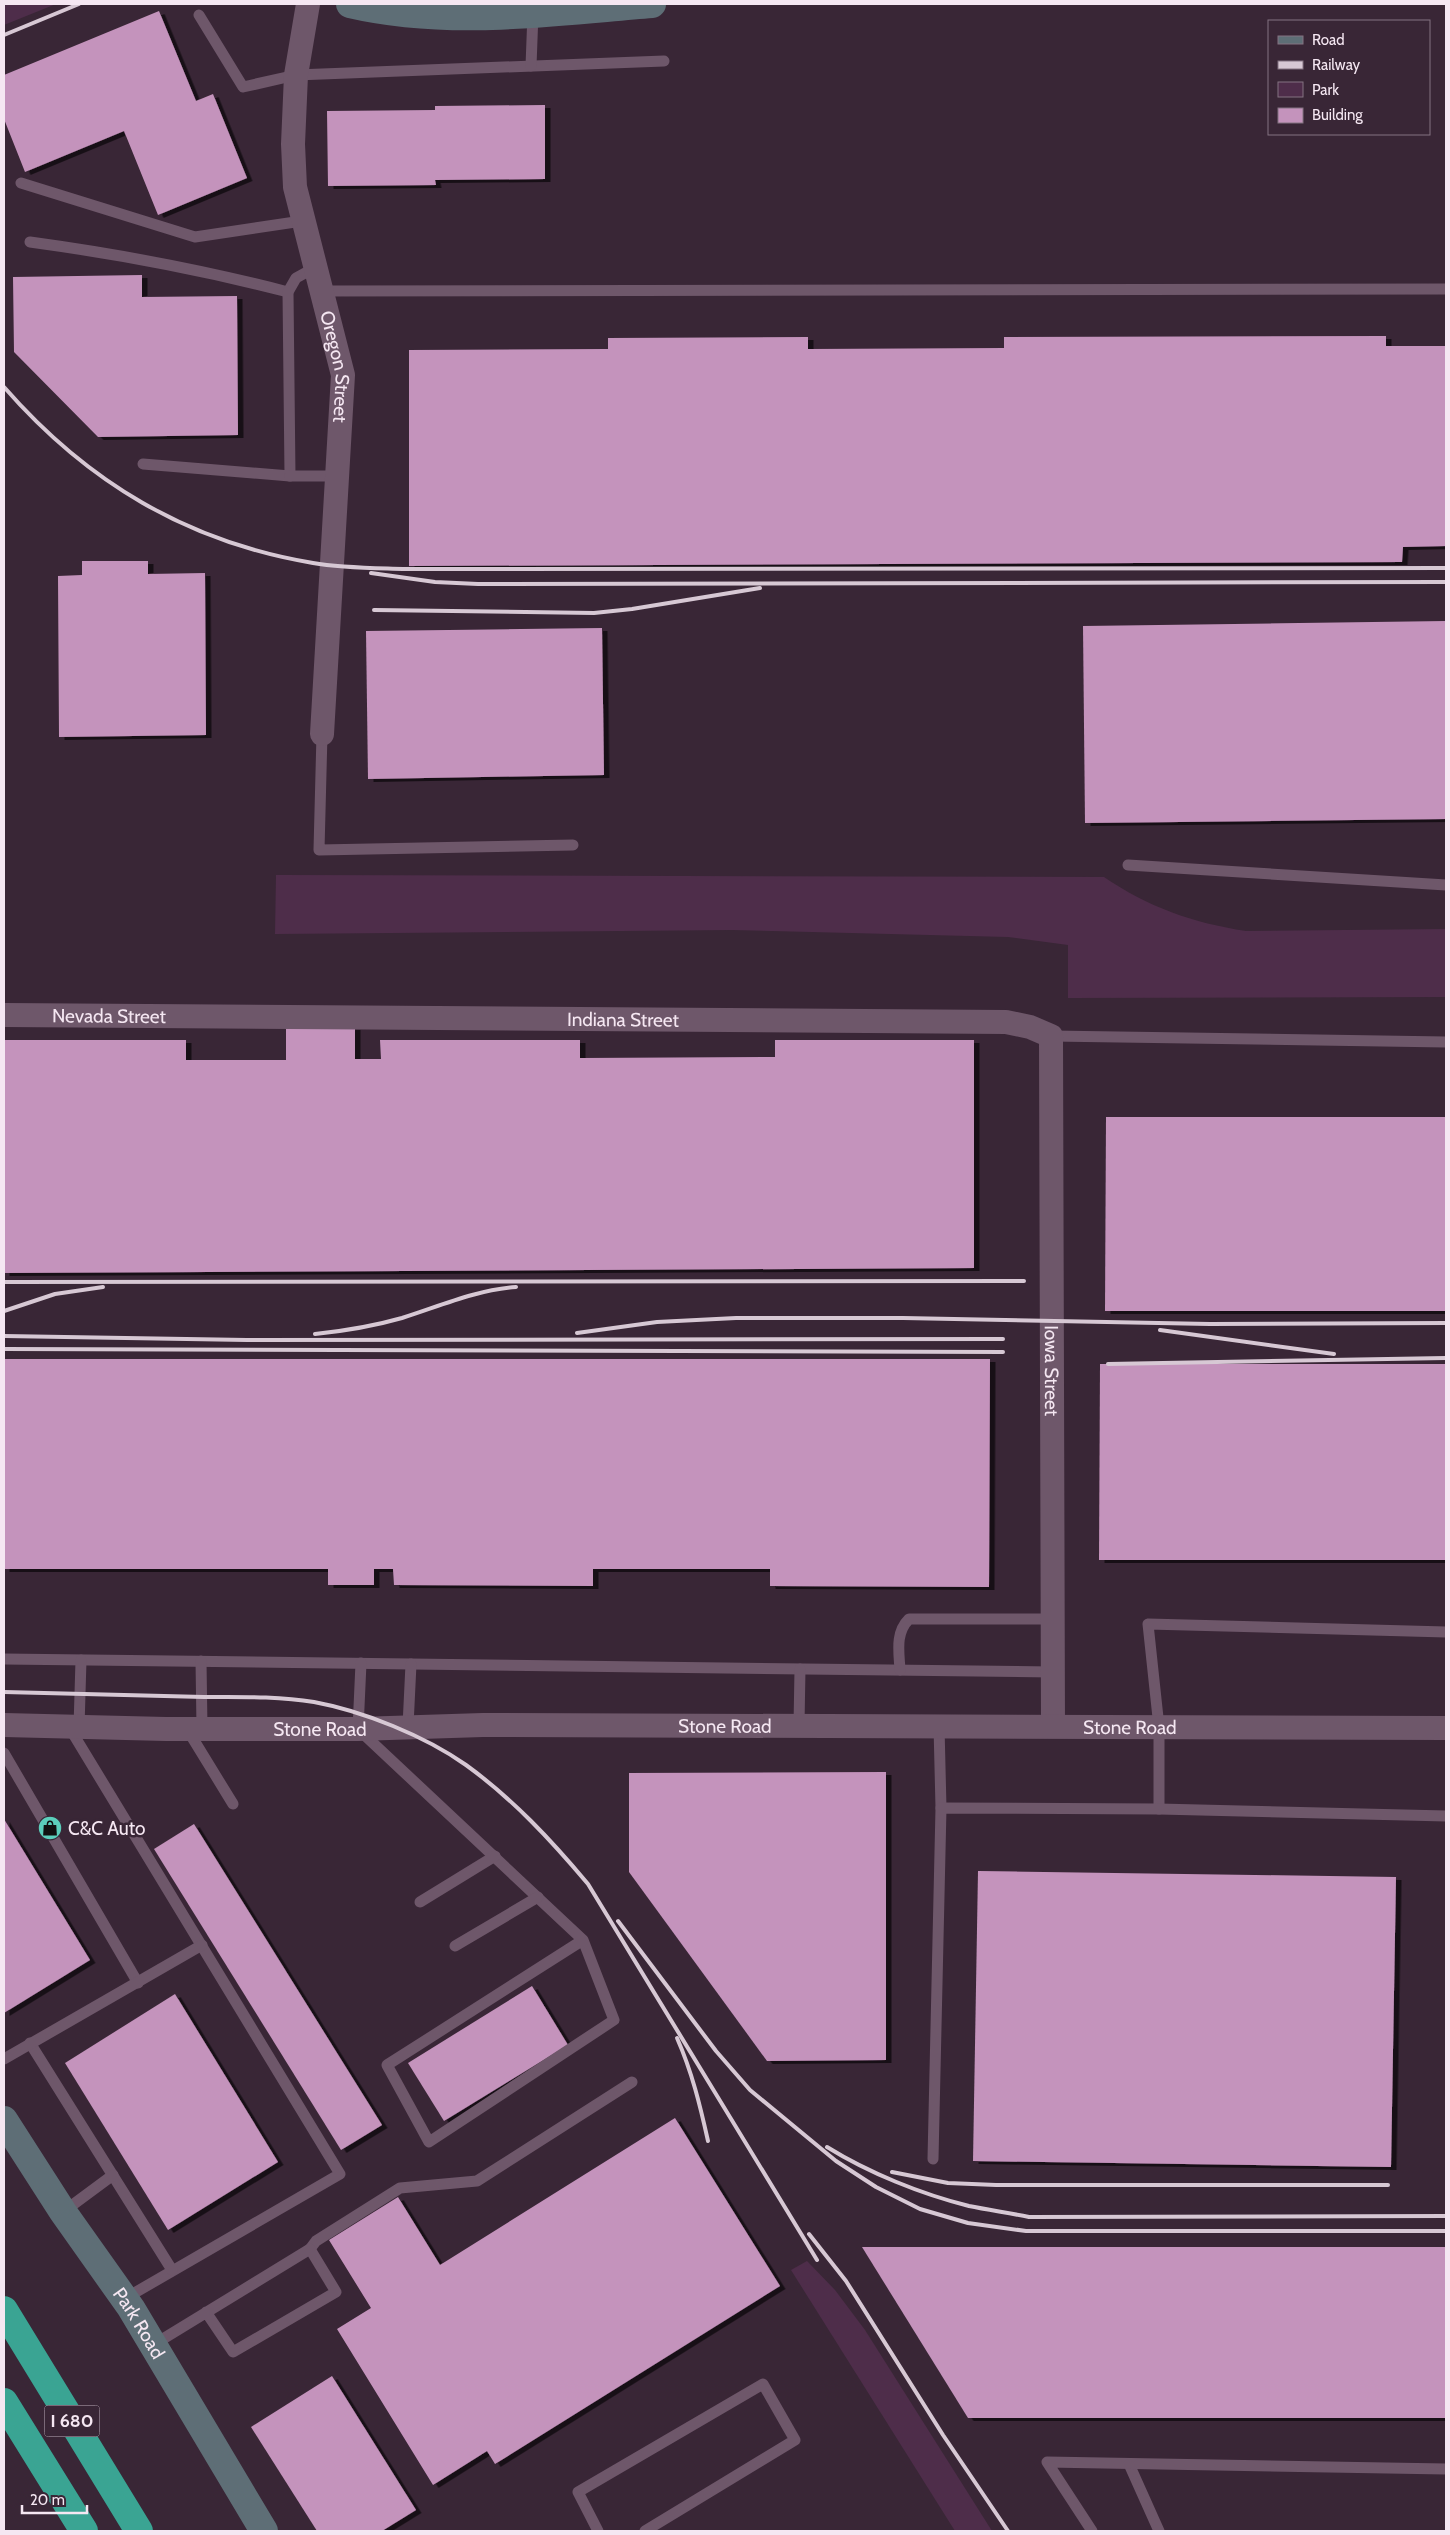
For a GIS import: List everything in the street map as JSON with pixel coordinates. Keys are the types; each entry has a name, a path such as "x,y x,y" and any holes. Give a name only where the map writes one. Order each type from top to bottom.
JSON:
{"highway":[{"name":"I 680","path":"4,2310 140,2531"},
{"name":"I 680","path":"4,2402 84,2531"}],"street":[{"name":"Oregon Street","path":"308,4 296,75 293,144 295,187 302,221 323,292 343,375 322,734"},
{"path":"350,4 394,12 472,18 652,4"},
{"name":"Nevada Street","path":"4,1015 214,1016"},
{"name":"Indiana Street","path":"214,1016 1006,1022 1040,1031"},
{"name":"Iowa Street","path":"1040,1031 1053,1726"},
{"name":"Stone Road","path":"4,1725 194,1729 408,1726 1446,1728"},
{"name":"Park Road","path":"4,2120 63,2212 124,2299 264,2531"}],"lane":[{"path":"531,66 533,13"},
{"path":"199,15 243,88 296,75 664,60"},
{"path":"21,183 194,237 302,221"},
{"path":"30,242 128,256 224,275 288,292"},
{"path":"290,476 288,292 296,278 316,267"},
{"path":"323,292 1446,289"},
{"path":"143,464 290,476 338,476"},
{"path":"322,734 319,850 573,844"},
{"path":"1128,865 1446,885"},
{"path":"1040,1031 1446,1042"},
{"path":"900,1670 899,1634 902,1626 909,1619 1052,1619"},
{"path":"1159,1809 1159,1727 1148,1624 1446,1632"},
{"path":"4,1659 1052,1672"},
{"path":"81,1660 74,1727 340,2174 124,2299"},
{"path":"201,1661 194,1729 234,1804"},
{"path":"361,1664 358,1728 583,1940 614,2020 429,2142 387,2065 583,1940"},
{"path":"408,1726 411,1664"},
{"path":"799,1726 800,1669"},
{"path":"933,2159 941,1808 939,1726"},
{"path":"4,1753 138,1983"},
{"path":"941,1808 1159,1809 1446,1816"},
{"path":"420,1902 495,1856"},
{"path":"455,1946 538,1898"},
{"path":"4,2058 202,1945"},
{"path":"30,2043 172,2270"},
{"path":"153,2345 310,2249 316,2241 400,2188 477,2181 632,2082"},
{"path":"63,2212 112,2175"},
{"path":"206,2312 233,2352 336,2292 310,2249"},
{"path":"598,2531 578,2492 764,2384 795,2440 645,2531"},
{"path":"1092,2531 1047,2462 1446,2469"},
{"path":"1129,2464 1159,2531"}],"green space":[{"path":"4,4 56,4 4,25"},
{"path":"276,875 1104,877 1154,905 1189,918 1226,928 1246,931 1446,929 1446,997 1068,998 1068,945 1008,937 732,930 275,934"},
{"path":"807,2261 835,2290 865,2330 992,2531 955,2531 791,2270"}],"building":[{"path":"159,11 196,101 213,94 247,178 158,215 124,131 25,172 4,119 4,75"},
{"path":"545,105 545,179 435,180 436,185 328,186 327,111 435,110 435,106"},
{"path":"142,275 142,297 237,296 238,435 98,437 14,352 13,277"},
{"path":"1386,336 1386,346 1446,346 1446,546 1403,547 1402,562 409,566 409,350 608,349 608,338 808,337 808,349 1004,348 1004,337"},
{"path":"82,561 148,561 148,574 205,573 206,735 59,737 58,576 82,575"},
{"path":"1446,621 1446,819 1085,823 1083,626"},
{"path":"602,628 604,775 368,779 366,631"},
{"path":"355,1027 355,1059 381,1059 380,1040 580,1040 580,1058 775,1057 775,1040 974,1040 974,1268 4,1273 4,1040 186,1040 186,1060 286,1060 286,1028"},
{"path":"1106,1117 1446,1117 1446,1311 1105,1311"},
{"path":"4,1359 990,1359 989,1587 770,1586 770,1569 593,1569 593,1586 394,1585 393,1569 374,1569 374,1585 328,1585 328,1569 4,1569"},
{"path":"1100,1364 1446,1364 1446,1560 1099,1560"},
{"path":"886,1772 886,2060 767,2061 629,1872 629,1773"},
{"path":"4,1819 90,1960 4,2013"},
{"path":"194,1824 382,2125 341,2150 154,1849"},
{"path":"978,1871 1396,1877 1391,2167 973,2161"},
{"path":"532,1986 568,2045 444,2121 408,2063"},
{"path":"175,1994 278,2162 168,2230 65,2063"},
{"path":"675,2118 780,2286 495,2464 487,2451 433,2485 337,2329 371,2308 329,2240 398,2197 440,2265"},
{"path":"862,2247 1446,2247 1446,2418 968,2418"},
{"path":"332,2376 416,2510 382,2531 317,2531 251,2427"}],"railway":[{"path":"4,35 79,4"},
{"path":"4,387 36,421 70,452 105,479 142,503 182,523 223,540 267,553 324,565 403,569 1446,568"},
{"path":"371,573 435,582 478,584 1446,582"},
{"path":"374,610 594,613 632,609 760,588"},
{"path":"4,1282 1024,1281"},
{"path":"4,1311 55,1294 103,1287"},
{"path":"315,1334 381,1323 472,1295 516,1287"},
{"path":"577,1333 657,1322 736,1318 903,1318 1210,1324 1446,1323"},
{"path":"1160,1330 1334,1354"},
{"path":"4,1336 247,1340 1003,1339"},
{"path":"4,1349 1003,1352"},
{"path":"1108,1364 1446,1358"},
{"path":"4,1692 259,1697 314,1702 373,1718 393,1726 432,1744 466,1765 516,1806 588,1884 817,2260"},
{"path":"618,1921 716,2051 750,2090 836,2161 876,2187 920,2209 968,2223 1026,2231 1446,2231"},
{"path":"677,2038 695,2089 708,2141"},
{"path":"827,2147 860,2166 932,2195 969,2206 1029,2217 1446,2216"},
{"path":"892,2172 948,2183 996,2185 1388,2185"},
{"path":"809,2234 846,2281 943,2435 1008,2531"}],"place":[{"name":"C&C Auto","path":"50,1828"}]}
